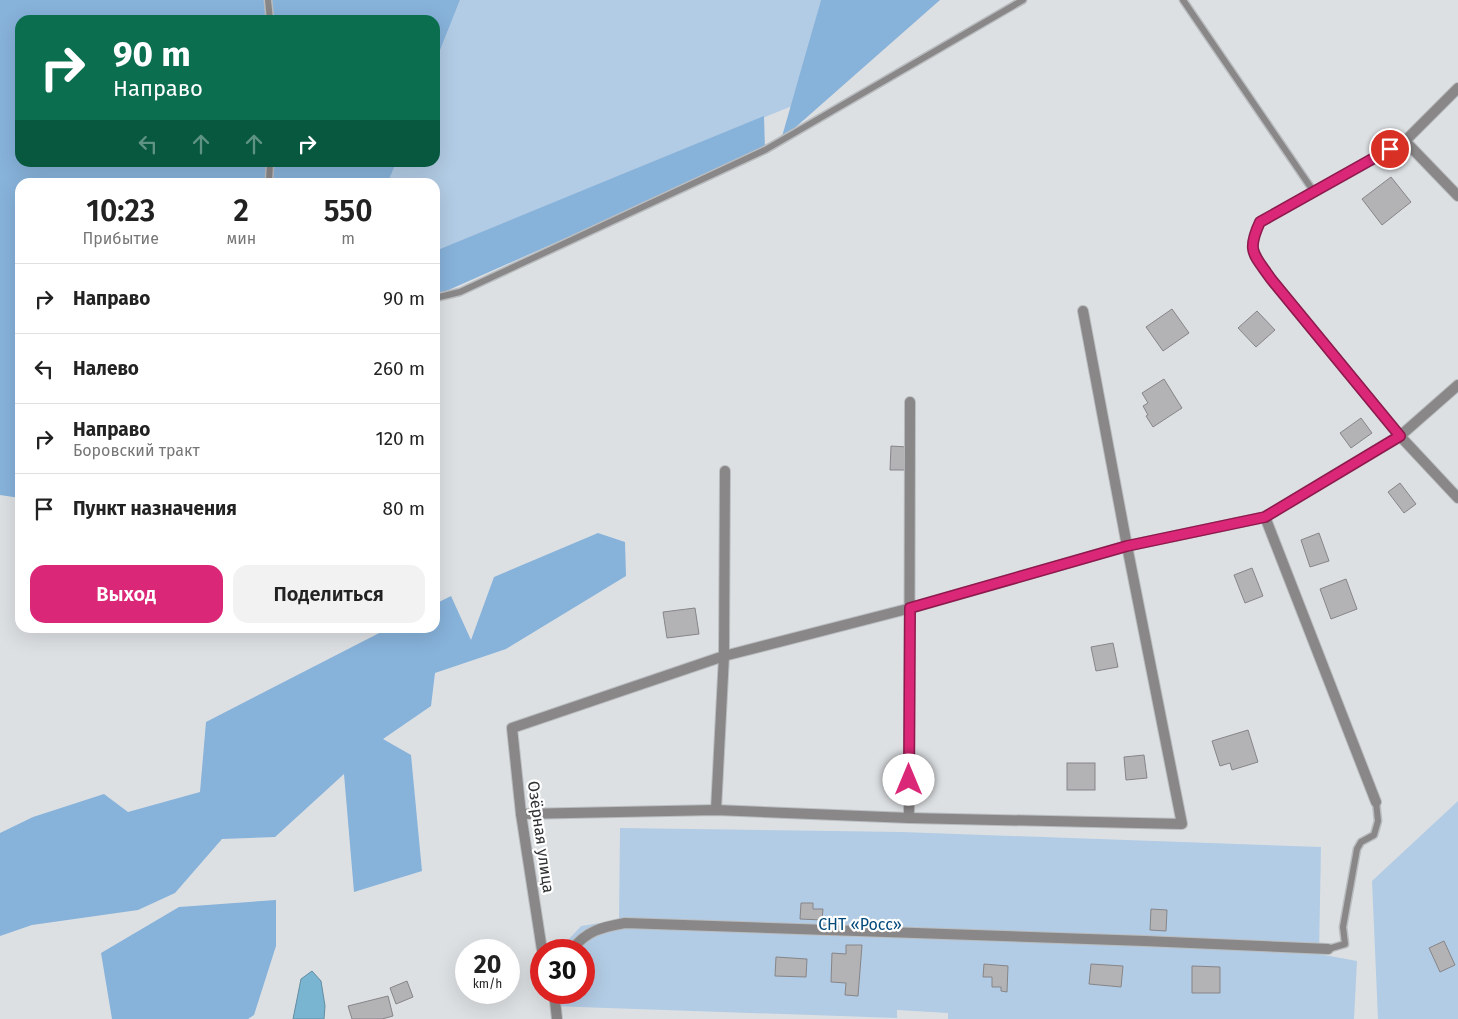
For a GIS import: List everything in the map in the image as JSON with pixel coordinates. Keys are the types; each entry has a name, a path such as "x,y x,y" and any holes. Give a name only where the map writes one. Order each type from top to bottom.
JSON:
{"street":[{"path":"1458,88 1405,141 1260,222 1252,238 1253,254 1271,279 1400,436 1458,498"},
{"path":"1405,141 1458,196"},
{"path":"521,814 716,810 909,818 1182,824 1083,312"},
{"path":"724,656 910,608 1127,546 1265,517 1400,436 1458,385"},
{"path":"909,818 910,402"},
{"path":"716,810 724,656 725,471"},
{"path":"1265,517 1376,802"},
{"name":"Озёрная улица","path":"540,939 521,814 512,728 724,656"},
{"path":"584,939 598,928 625,923 1328,949"},
{"path":"555,1004 556,1019"}],"lane":[{"path":"268,0 270,15"},
{"path":"440,297 460,292 766,150 1023,0"},
{"path":"1183,0 1314,192"},
{"path":"1328,949 1345,944 1343,927 1357,849 1361,842 1374,835 1378,821 1376,802"}],"green space":[{"path":"460,0 821,0 792,106 440,249 440,178 390,178 394,167 440,167 440,50"},
{"path":"1458,801 1458,1019 1378,1019 1372,881"},
{"name":"СНТ «Росс»","path":"620,828 902,832 1321,847 1319,954 1357,961 1354,1019 948,1019 948,1013 897,1010 897,1018 550,1006 550,1004 595,1004 595,939 569,939 581,926 619,920"}],"shaded area":[{"path":"0,0 460,0 440,50 440,15 15,15 15,167 394,167 390,178 15,178 15,497 0,495"},
{"path":"821,0 940,0 781,140"},
{"path":"764,116 765,150 440,294 440,249"},
{"path":"598,533 625,542 626,576 506,649 435,673 431,706 383,739 411,755 422,871 354,892 344,774 275,837 222,839 175,893 138,910 32,925 0,936 0,833 33,817 104,794 128,812 200,792 206,722 379,633 440,633 440,602 451,596 471,640 494,577"},
{"path":"276,900 276,946 254,1015 248,1019 112,1019 101,953 179,907"},
{"path":"312,971 321,981 325,1006 324,1019 293,1019 301,979"}],"building":[{"path":"1391,177 1411,202 1382,225 1362,199"},
{"path":"1172,309 1189,333 1163,351 1146,327"},
{"path":"1257,311 1275,330 1256,347 1238,328"},
{"path":"1164,379 1182,408 1153,427 1146,416 1148,415 1143,406 1148,403 1142,393"},
{"path":"1361,418 1372,433 1351,448 1340,433"},
{"path":"891,446 907,447 906,470 890,470"},
{"path":"1400,483 1416,504 1404,513 1388,492"},
{"path":"1319,533 1329,561 1310,567 1301,540"},
{"path":"1252,568 1263,596 1245,603 1234,575"},
{"path":"1346,579 1357,609 1331,619 1320,589"},
{"path":"695,608 699,634 667,638 663,612"},
{"path":"1113,643 1118,667 1096,671 1091,647"},
{"path":"1248,730 1258,762 1232,770 1230,763 1220,766 1212,741"},
{"path":"1144,755 1147,778 1126,780 1124,757"},
{"path":"1067,763 1095,763 1095,790 1067,790"},
{"path":"801,903 813,903 813,909 823,909 822,920 800,919"},
{"path":"1151,909 1167,910 1166,931 1150,930"},
{"path":"1444,941 1455,965 1440,972 1429,948"},
{"path":"846,945 862,945 858,996 845,995 846,983 831,982 832,953 846,954"},
{"path":"776,957 807,959 806,977 775,976"},
{"path":"984,964 1008,966 1007,992 1001,991 1001,987 992,987 992,977 983,977"},
{"path":"1091,964 1123,966 1121,987 1089,984"},
{"path":"1192,966 1220,967 1220,993 1192,993"},
{"path":"407,981 413,997 396,1004 390,988"},
{"path":"388,996 393,1016 382,1019 352,1019 348,1006"}],"route":[{"path":"909,780 910,608 1127,546 1265,517 1400,436 1271,279 1253,254 1252,238 1260,222 1390,149"}]}
